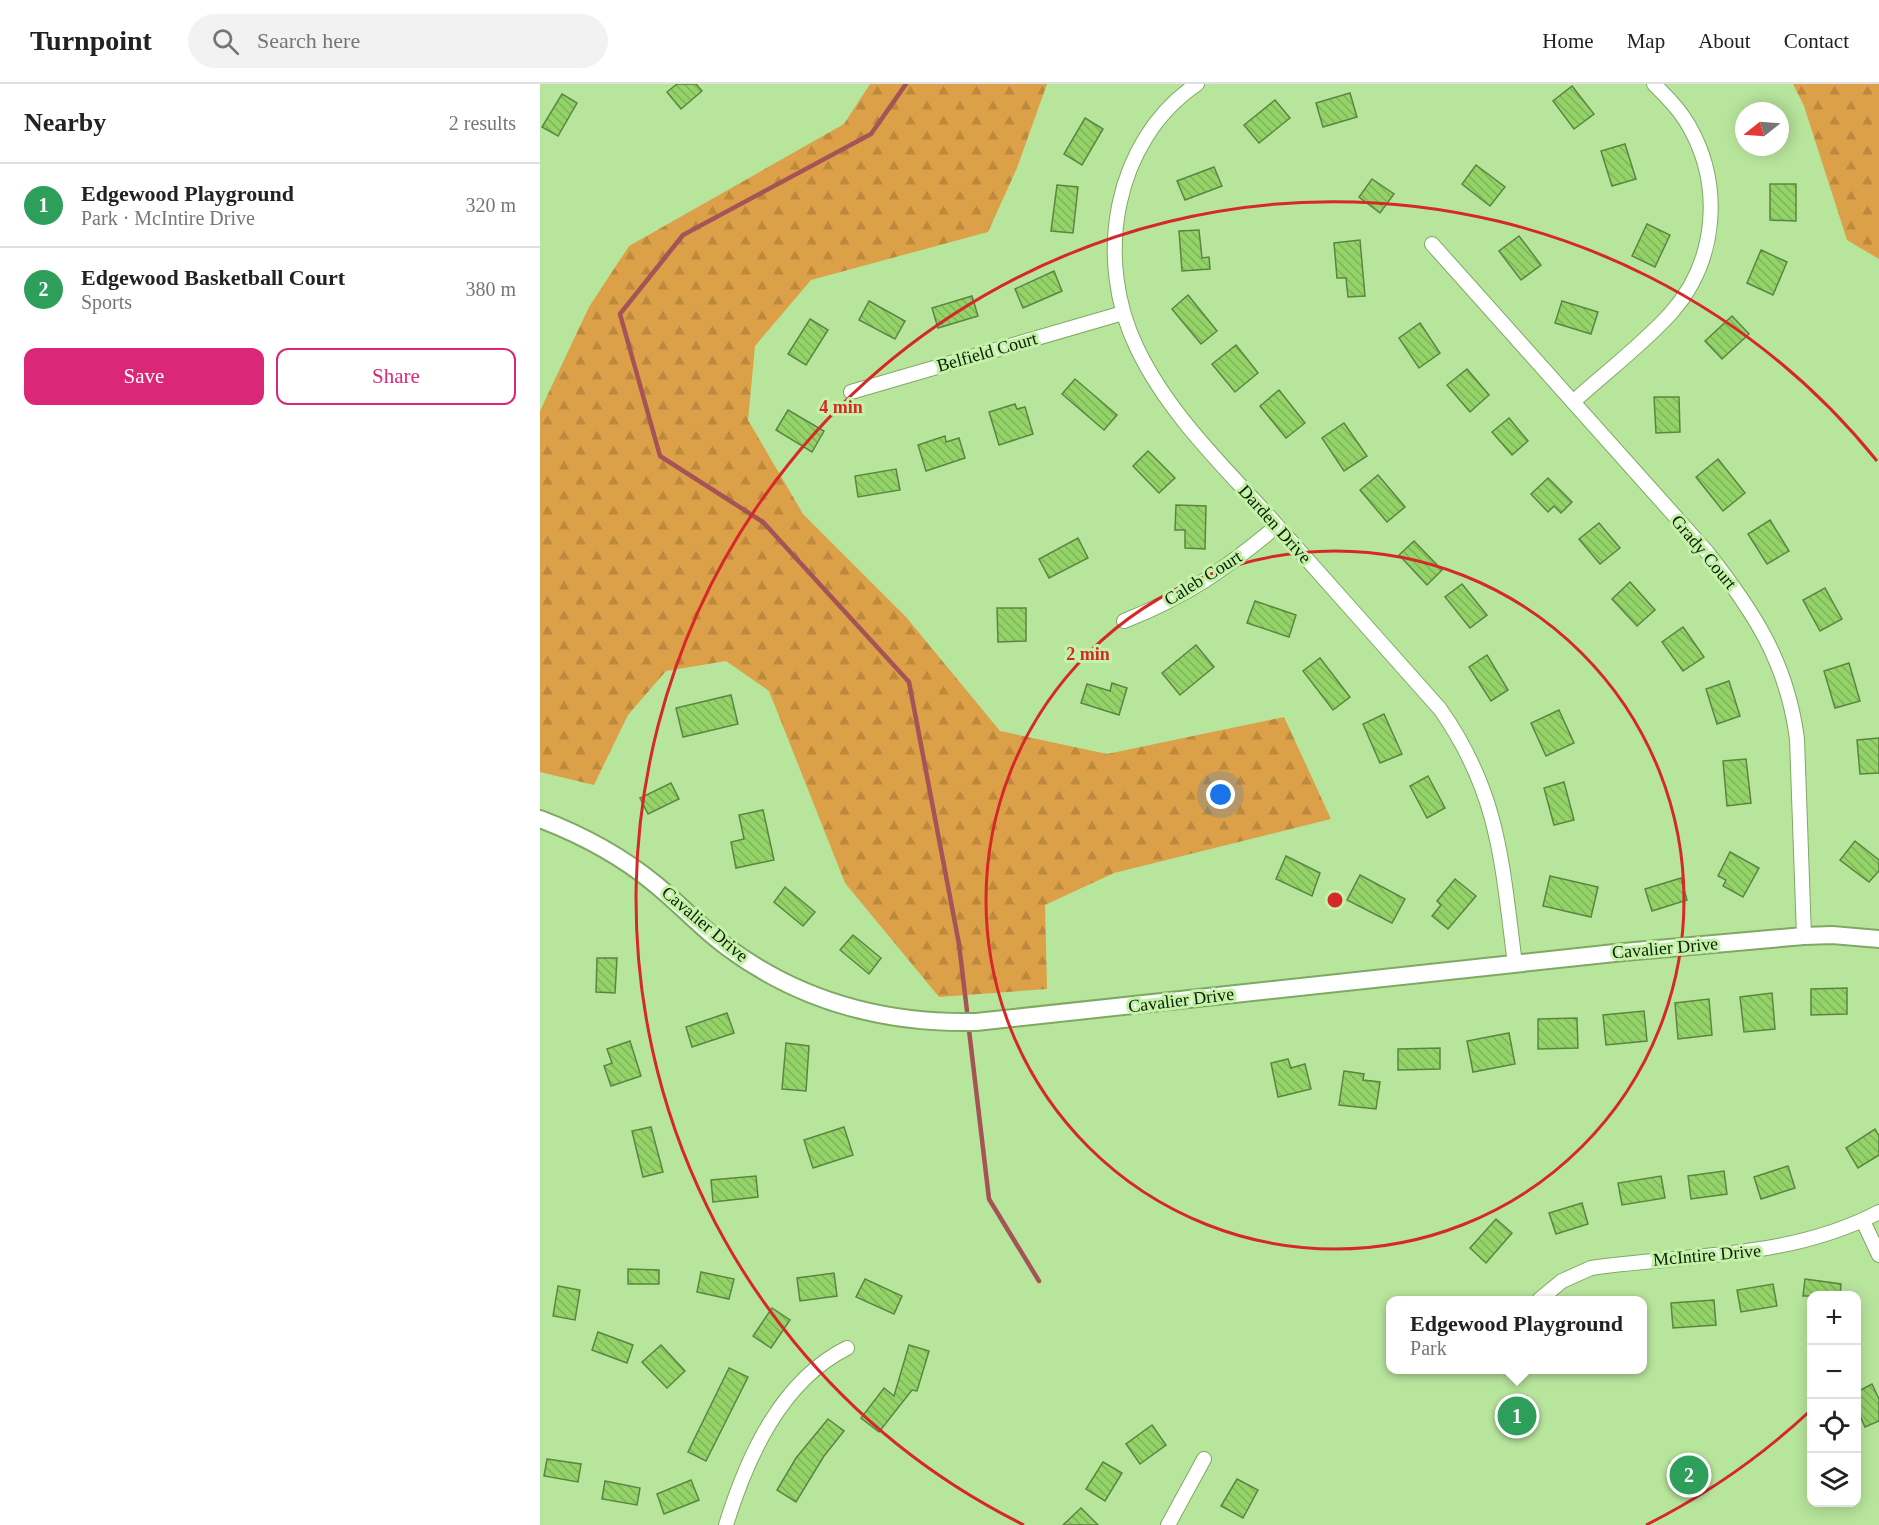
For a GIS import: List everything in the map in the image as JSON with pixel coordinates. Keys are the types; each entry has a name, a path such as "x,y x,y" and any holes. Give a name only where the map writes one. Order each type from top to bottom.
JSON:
{"street":[{"name":"Darden Drive","path":"1197,84 1157,122 1130,165 1116,220 1114,254 1123,313 1138,351 1167,397 1193,432 1440,709 1473,761 1494,824 1515,964"},
{"path":"1573,402 1670,313 1689,287 1705,250 1712,203 1705,162 1688,124 1654,84"},
{"name":"Grady Court","path":"1432,244 1707,552 1735,588 1775,653 1788,690 1797,739 1804,936"},
{"name":"Belfield Court","path":"851,392 1123,313"},
{"name":"Caleb Court","path":"1124,621 1186,593 1225,569 1277,526"},
{"name":"Cavalier Drive","path":"540,819 582,836 630,864 657,885 693,920 759,969 827,1001 891,1018 942,1023 976,1022 1515,964 1804,936 1832,935 1879,939"},
{"name":"McIntire Drive","path":"1544,1296 1562,1281 1591,1268 1794,1245 1863,1221 1879,1212"},
{"path":"1863,1221 1879,1255"},
{"path":"726,1525 747,1468 792,1390 813,1368 847,1348"},
{"path":"1168,1525 1204,1458"}],"green space":[{"path":"870,84 1047,84 1017,168 988,232 811,280 755,346 748,420 803,514 906,617 1000,731 1107,754 1284,717 1331,819 1114,873 1045,905 1047,989 939,997 845,883 769,691 726,661 666,671 628,715 594,785 540,772 540,411 589,307 629,246 844,124"},
{"path":"1793,84 1879,84 1879,259 1847,240 1804,106"},
{"path":"1527,1395 1539,1417 1506,1436 1494,1414"},
{"path":"1698,1454 1708,1488 1680,1496 1669,1462"}],"building":[{"path":"677,84 696,84 702,91 681,109 667,92"},
{"path":"1572,86 1594,114 1574,129 1553,101"},
{"path":"1350,93 1357,117 1323,127 1316,103"},
{"path":"562,94 577,103 558,136 542,127"},
{"path":"1275,100 1290,118 1259,143 1244,125"},
{"path":"1085,118 1103,129 1082,165 1064,154"},
{"path":"1625,144 1636,179 1612,186 1601,151"},
{"path":"1476,165 1505,187 1490,206 1462,184"},
{"path":"1214,167 1222,186 1185,200 1177,181"},
{"path":"1372,179 1394,194 1380,213 1359,197"},
{"path":"1770,184 1796,184 1796,221 1770,220"},
{"path":"1057,185 1078,187 1073,233 1051,231"},
{"path":"1647,224 1670,235 1655,267 1632,256"},
{"path":"1199,230 1202,258 1209,257 1210,269 1182,271 1179,231"},
{"path":"1519,236 1541,265 1521,280 1499,251"},
{"path":"1360,240 1365,296 1348,297 1346,278 1337,278 1334,243"},
{"path":"1761,250 1787,262 1773,295 1747,283"},
{"path":"1054,271 1062,291 1023,308 1015,289"},
{"path":"1188,295 1217,331 1201,344 1172,309"},
{"path":"972,296 978,316 938,328 932,308"},
{"path":"869,301 905,321 895,339 859,320"},
{"path":"1562,301 1598,312 1591,334 1555,323"},
{"path":"1732,316 1749,334 1722,359 1705,341"},
{"path":"810,319 828,330 806,365 788,354"},
{"path":"1420,323 1440,353 1419,368 1399,338"},
{"path":"1236,345 1258,373 1235,392 1212,364"},
{"path":"1467,369 1489,395 1470,412 1447,385"},
{"path":"1075,379 1117,415 1104,430 1062,394"},
{"path":"1279,390 1305,423 1286,438 1260,406"},
{"path":"1654,397 1679,397 1680,432 1656,433"},
{"path":"1015,404 1017,409 1025,407 1033,434 999,445 989,412"},
{"path":"788,410 824,431 812,452 776,430"},
{"path":"1509,418 1528,441 1512,455 1492,432"},
{"path":"1344,423 1367,456 1344,471 1322,438"},
{"path":"945,436 946,442 959,438 965,458 926,471 918,445"},
{"path":"1148,451 1175,478 1159,493 1133,466"},
{"path":"1718,459 1745,493 1723,511 1696,477"},
{"path":"896,469 900,490 858,497 855,476"},
{"path":"1378,475 1405,507 1387,522 1360,490"},
{"path":"1548,478 1572,502 1561,513 1554,506 1548,512 1531,494"},
{"path":"1176,505 1206,506 1205,549 1185,548 1185,530 1175,530"},
{"path":"1770,520 1789,551 1767,564 1748,534"},
{"path":"1599,523 1620,548 1600,564 1579,539"},
{"path":"1078,538 1088,558 1049,578 1039,559"},
{"path":"1414,541 1442,570 1427,585 1399,555"},
{"path":"1630,582 1655,610 1637,626 1612,599"},
{"path":"1462,584 1487,615 1470,628 1445,597"},
{"path":"1825,588 1842,619 1820,631 1803,600"},
{"path":"1255,601 1296,615 1289,637 1247,623"},
{"path":"997,608 1026,608 1026,641 998,642"},
{"path":"1683,627 1704,657 1683,671 1662,642"},
{"path":"1196,645 1214,667 1180,695 1162,673"},
{"path":"1487,655 1508,690 1491,701 1469,667"},
{"path":"1320,658 1350,697 1333,710 1303,671"},
{"path":"1849,663 1860,701 1835,708 1824,671"},
{"path":"1729,681 1740,716 1717,724 1706,689"},
{"path":"1112,683 1127,688 1119,715 1081,703 1087,684 1110,691"},
{"path":"731,695 738,724 683,737 676,708"},
{"path":"1559,710 1574,743 1546,756 1531,723"},
{"path":"1384,714 1402,754 1380,763 1363,724"},
{"path":"1879,738 1879,773 1860,774 1857,740"},
{"path":"1746,759 1751,803 1727,806 1723,761"},
{"path":"1428,776 1445,808 1427,818 1410,786"},
{"path":"1564,782 1574,820 1554,825 1544,788"},
{"path":"671,783 679,799 648,814 640,798"},
{"path":"763,810 774,860 736,868 731,842 744,839 739,815"},
{"path":"1855,841 1879,860 1879,871 1869,882 1840,860"},
{"path":"1730,852 1759,868 1743,897 1723,886 1726,880 1718,876"},
{"path":"1286,856 1320,873 1312,896 1276,879"},
{"path":"1360,875 1405,899 1392,923 1347,900"},
{"path":"1550,876 1598,887 1591,917 1543,906"},
{"path":"1681,878 1687,900 1652,911 1645,889"},
{"path":"1455,879 1476,896 1448,929 1432,916 1441,905 1437,901"},
{"path":"785,887 815,912 803,926 774,902"},
{"path":"853,935 881,958 869,974 840,950"},
{"path":"597,958 617,958 615,993 596,992"},
{"path":"1847,988 1847,1014 1811,1015 1811,989"},
{"path":"1772,993 1775,1029 1744,1032 1740,997"},
{"path":"1709,999 1712,1035 1678,1039 1675,1003"},
{"path":"1644,1011 1647,1041 1606,1045 1603,1015"},
{"path":"727,1013 734,1033 692,1047 686,1027"},
{"path":"1577,1018 1578,1048 1538,1049 1538,1019"},
{"path":"1509,1033 1515,1064 1473,1072 1467,1041"},
{"path":"630,1041 641,1076 611,1086 604,1066 612,1063 607,1049"},
{"path":"786,1043 809,1046 806,1091 782,1089"},
{"path":"1440,1048 1440,1069 1398,1070 1398,1049"},
{"path":"1288,1059 1291,1068 1305,1064 1311,1089 1278,1097 1271,1063"},
{"path":"1344,1071 1364,1074 1363,1080 1380,1082 1376,1109 1339,1105"},
{"path":"651,1127 663,1172 643,1177 632,1131"},
{"path":"844,1127 853,1155 813,1168 804,1140"},
{"path":"1875,1129 1879,1136 1879,1155 1858,1168 1846,1148"},
{"path":"1788,1166 1795,1188 1761,1199 1754,1177"},
{"path":"1724,1171 1727,1194 1691,1199 1688,1176"},
{"path":"756,1176 758,1197 713,1202 711,1180"},
{"path":"1661,1176 1665,1198 1622,1205 1618,1183"},
{"path":"1582,1203 1588,1224 1556,1234 1549,1213"},
{"path":"1496,1219 1512,1233 1486,1263 1470,1248"},
{"path":"628,1269 659,1270 659,1284 628,1284"},
{"path":"701,1272 734,1279 729,1299 697,1292"},
{"path":"834,1273 837,1296 800,1301 797,1278"},
{"path":"865,1279 902,1296 894,1314 856,1297"},
{"path":"1805,1279 1841,1284 1840,1291 1807,1291 1807,1296 1803,1296"},
{"path":"1773,1284 1777,1306 1741,1312 1737,1290"},
{"path":"558,1286 580,1290 575,1320 553,1316"},
{"path":"1714,1300 1716,1325 1673,1328 1671,1303"},
{"path":"772,1308 790,1320 771,1348 753,1336"},
{"path":"598,1332 633,1345 627,1363 592,1350"},
{"path":"661,1345 685,1371 667,1388 642,1362"},
{"path":"909,1345 929,1351 917,1391 912,1390 879,1432 861,1418 884,1388 894,1396"},
{"path":"729,1368 748,1377 706,1461 688,1452"},
{"path":"1872,1384 1879,1399 1879,1421 1865,1427 1861,1418 1861,1390"},
{"path":"828,1419 844,1431 824,1456 796,1502 777,1490 796,1458"},
{"path":"1152,1425 1166,1445 1140,1464 1126,1444"},
{"path":"547,1459 581,1464 578,1482 544,1476"},
{"path":"1103,1462 1122,1473 1105,1501 1086,1489"},
{"path":"1237,1479 1258,1490 1243,1518 1221,1506"},
{"path":"691,1480 699,1500 664,1514 657,1494"},
{"path":"605,1481 640,1488 637,1505 602,1499"},
{"path":"1081,1508 1098,1525 1063,1525"}],"waterway":[{"path":"906,84 871,134 683,235 620,314 660,456 763,522 909,682 959,944 967,1011"},
{"path":"969,1030 989,1199 1039,1281"}],"place":[{"name":"Edgewood Playground","path":"1517,1416"},
{"name":"Edgewood Basketball Court","path":"1689,1475"}]}
